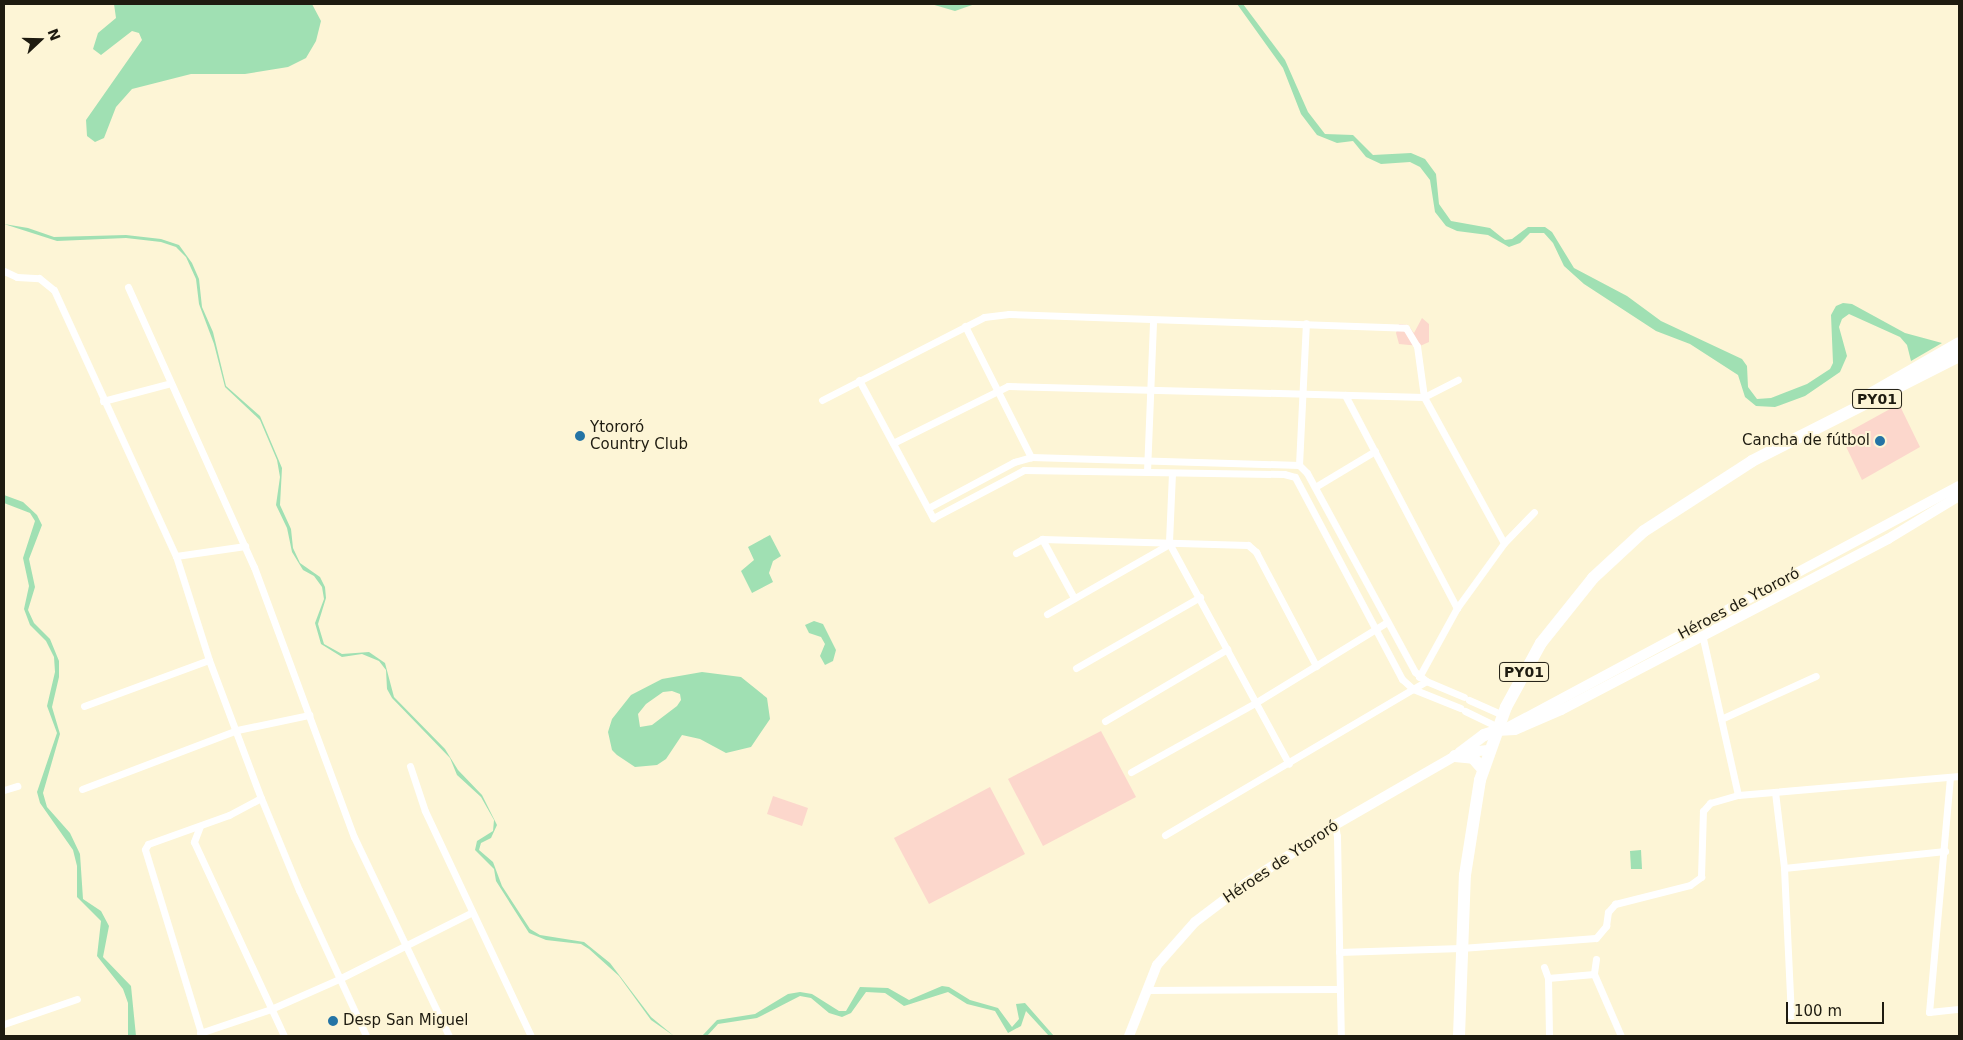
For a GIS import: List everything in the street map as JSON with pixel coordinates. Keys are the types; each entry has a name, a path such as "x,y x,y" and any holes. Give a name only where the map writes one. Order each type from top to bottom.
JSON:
{"highway":[{"name":"PY01","path":"1459,1036 1461,948 1468,851 1483,769 1488,750 1540,643 1611,560 1644,530 1702,491 1950,357 1959,343"},
{"path":"1458,754 1500,726"},
{"path":"1458,754 1473,758 1483,769"}],"street":[{"path":"4,271 17,277 39,278 50,284 102,401 176,556 210,660 261,798 339,979 366,1036"},
{"path":"128,287 244,546 354,837 408,946 449,1036"},
{"path":"822,400 984,317 1009,314 1406,328 1417,346 1424,397 1504,544"},
{"path":"1147,472 1154,320"},
{"path":"1306,323 1302,394 1294,477 1402,679 1414,689 1500,726"},
{"path":"964,326 1031,456"},
{"path":"859,380 933,518 1024,470 1294,477 1306,471"},
{"path":"893,443 996,390 1022,386 1424,397 1458,380"},
{"path":"102,401 171,383"},
{"path":"1345,395 1457,608"},
{"path":"1315,487 1375,452"},
{"path":"928,508 1014,462 1031,456 1296,464 1306,471 1387,622 1422,679 1467,698 1500,726"},
{"path":"1172,473 1169,543 1289,764"},
{"name":"Héroes de Ytororó","path":"1500,726 1519,725 1700,630 1959,486"},
{"name":"Héroes de Ytororó","path":"1700,630 1888,539 1959,496"},
{"path":"1166,835 1414,689 1422,679 1457,608 1504,544 1534,512"},
{"path":"1883,528 1888,539"},
{"path":"1042,539 1074,598"},
{"path":"1016,553 1042,539 1253,547 1316,666"},
{"path":"1047,614 1169,543"},
{"path":"176,556 244,546"},
{"path":"1076,668 1200,597"},
{"path":"1131,772 1255,703 1387,622"},
{"path":"1700,630 1738,795"},
{"path":"1105,721 1227,649"},
{"path":"84,706 210,660"},
{"path":"1721,719 1816,676"},
{"path":"82,789 237,730 309,715"},
{"name":"Héroes de Ytororó","path":"1129,1036 1146,990 1169,948 1195,922 1245,884 1334,824 1458,754 1488,750"},
{"path":"410,766 426,811 531,1036"},
{"path":"1339,952 1461,948 1596,938 1606,926 1608,912 1615,904 1690,885 1701,877 1703,811 1710,802 1738,795 1959,776"},
{"path":"1950,777 1945,851 1929,1012 1959,1009"},
{"path":"4,790 17,786"},
{"path":"1776,792 1784,868 1791,1016"},
{"path":"261,798 200,826 148,844 145,849 201,1035 271,1009 339,979 472,913"},
{"path":"1334,824 1341,1036"},
{"path":"200,826 194,842 284,1036"},
{"path":"1784,868 1945,851"},
{"path":"1596,959 1594,974 1621,1036"},
{"path":"1544,967 1548,978 1549,1036"},
{"path":"1548,978 1594,974"},
{"path":"1146,990 1340,989"},
{"path":"4,1024 78,998"}],"shaded area":[{"path":"114,4 312,4 321,21 316,41 306,58 288,67 245,74 191,74 132,89 116,107 104,138 95,142 87,136 86,120 142,40 139,33 132,31 101,55 93,49 98,33 116,18"},
{"path":"931,4 975,4 955,11"},
{"path":"1237,4 1243,4 1285,60 1308,112 1325,134 1353,135 1373,155 1411,153 1425,159 1436,174 1439,204 1451,221 1490,228 1505,240 1512,239 1528,227 1545,227 1552,232 1574,268 1627,296 1661,321 1742,359 1747,366 1748,387 1757,399 1771,398 1807,384 1830,369 1833,363 1831,315 1836,306 1843,303 1852,304 1905,333 1942,343 1911,361 1907,345 1900,337 1849,314 1842,319 1839,327 1847,356 1840,372 1805,396 1775,407 1756,406 1745,397 1738,375 1690,344 1656,331 1584,284 1564,266 1553,243 1544,233 1530,233 1520,243 1509,247 1488,235 1457,231 1446,226 1435,212 1430,180 1420,167 1410,162 1381,164 1366,157 1353,141 1337,143 1317,135 1301,114 1283,68"},
{"path":"4,224 28,228 54,237 126,235 161,239 179,245 192,263 199,279 202,307 213,332 226,386 260,416 282,468 280,505 291,529 293,548 300,563 320,577 325,587 326,598 318,624 324,644 342,654 369,652 385,663 394,697 445,749 458,770 482,795 497,825 491,838 481,843 479,850 493,862 502,886 530,929 540,935 584,942 610,963 651,1017 674,1036 651,1020 619,976 589,949 581,944 546,940 529,933 496,881 494,869 475,850 477,841 493,831 494,820 481,797 457,775 450,758 392,698 387,689 386,670 379,661 362,654 342,657 321,644 315,623 324,599 322,587 314,576 303,570 292,552 287,528 276,505 280,477 277,460 260,420 225,387 214,344 199,304 196,279 186,257 176,247 161,242 126,238 57,241"},
{"path":"1422,318 1429,324 1429,342 1420,346 1399,344 1396,333 1399,324 1408,325 1414,333"},
{"name":"Cancha de fútbol","path":"1899,404 1920,447 1862,480 1841,436"},
{"path":"4,495 23,502 37,515 42,525 29,559 35,587 28,610 34,623 50,639 59,661 59,677 52,707 60,734 43,793 47,807 70,833 80,854 83,899 101,911 109,926 103,957 131,986 136,1036 128,1036 128,1003 123,989 97,956 101,921 77,897 77,866 73,850 40,803 37,792 57,733 47,706 55,672 54,657 46,641 30,625 24,609 29,586 23,558 35,521 30,513 4,503"},
{"path":"770,535 781,556 773,561 769,573 773,582 752,593 741,571 754,560 748,547"},
{"path":"814,621 823,624 836,650 833,661 825,665 820,656 825,644 821,637 809,633 805,625"},
{"path":"702,672 741,677 767,698 770,719 751,747 726,753 700,739 682,735 666,759 657,765 635,767 612,750 608,732 612,719 631,695 662,679","holes":["672,691 680,694 681,700 677,706 652,725 640,727 638,714 646,704 663,692"]},
{"path":"1101,731 1136,797 1043,846 1008,779"},
{"path":"990,787 1025,854 929,904 894,838"},
{"path":"773,796 808,808 802,826 767,814"},
{"path":"1641,850 1642,869 1631,869 1630,851"},
{"path":"942,986 949,987 970,1000 998,1008 1012,1027 1019,1019 1016,1004 1025,1003 1054,1036 1049,1036 1026,1011 1021,1026 1008,1033 995,1011 967,1004 948,992 904,1006 885,993 866,992 851,1013 842,1017 829,1013 811,998 800,996 757,1018 718,1024 707,1036 702,1036 717,1020 755,1014 788,994 800,992 812,994 839,1011 846,1011 860,987 888,988 909,1000"}],"place":[{"name":"Ytororó Country Club","path":"580,436"},
{"name":"Cancha de fútbol","path":"1880,441"},
{"name":"Desp San Miguel","path":"333,1021"}]}
